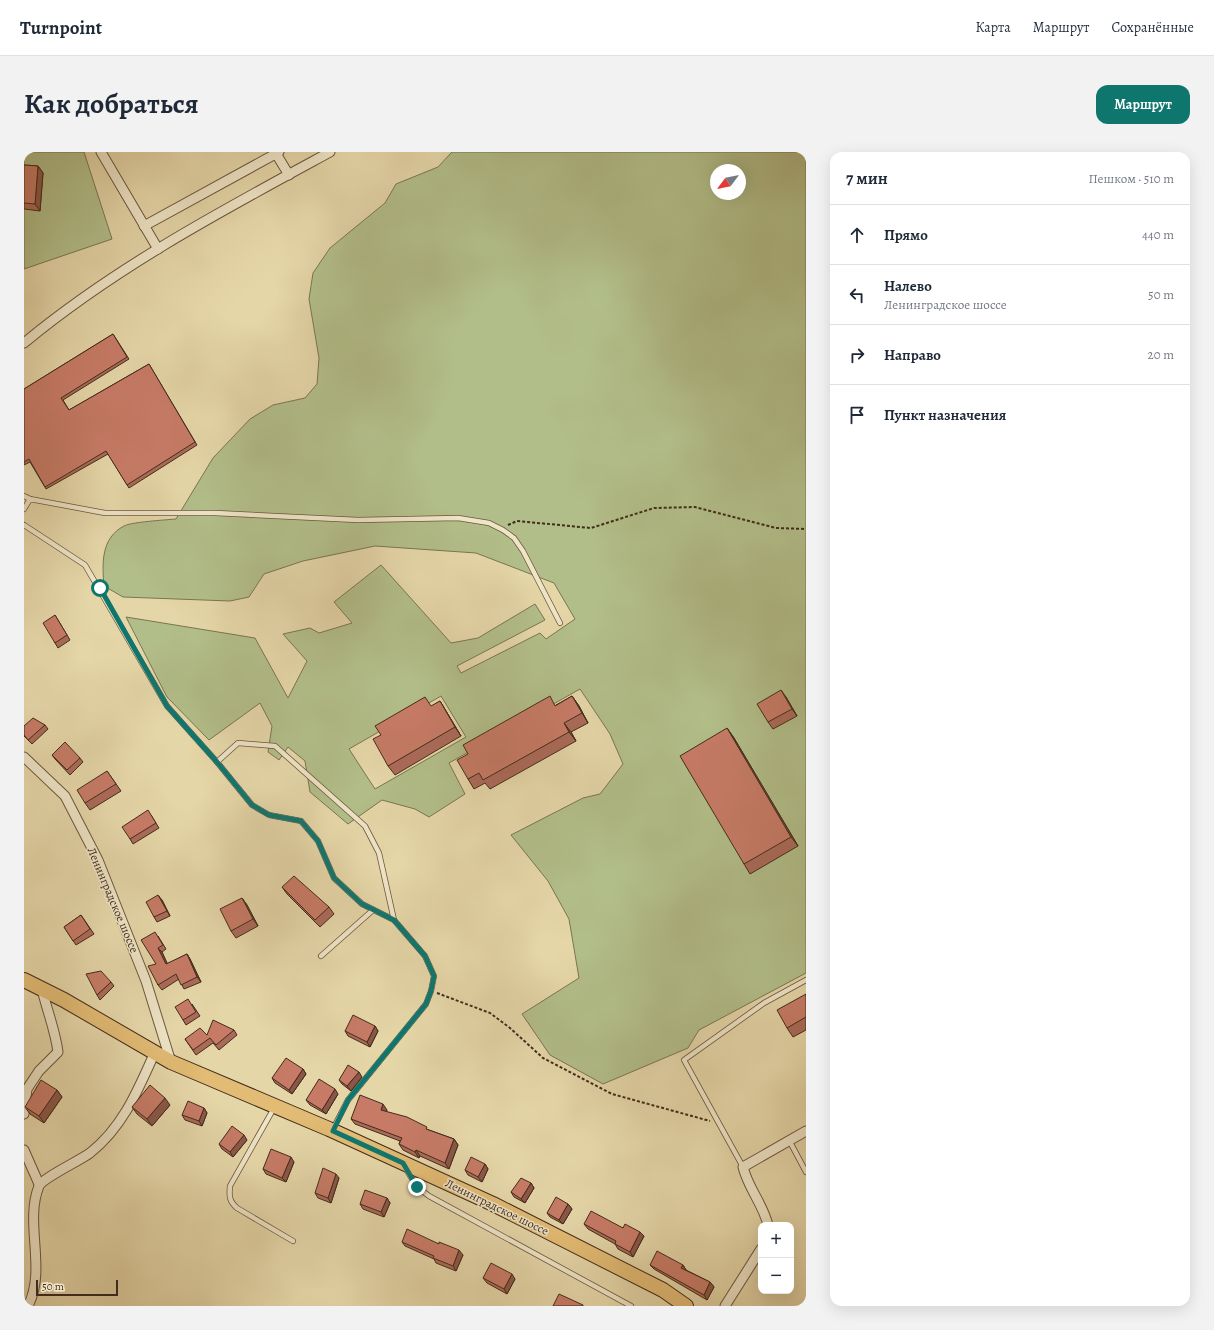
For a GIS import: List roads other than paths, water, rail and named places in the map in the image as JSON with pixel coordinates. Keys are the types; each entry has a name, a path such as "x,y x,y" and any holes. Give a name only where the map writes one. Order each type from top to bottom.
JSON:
{"main road":[{"name":"Ленинградское шоссе","path":"24,980 171,1062 333,1131 493,1204 663,1290 686,1306"}],"street":[{"path":"101,152 158,249"},
{"path":"24,343 100,286 158,249 330,152"},
{"path":"144,226 277,153 289,175"},
{"name":"Ленинградское шоссе","path":"24,757 65,796 98,860 146,981 171,1062"},
{"path":"24,1114 26,1089 39,1071 58,1052 55,1031 46,1011 42,989"},
{"path":"28,1306 33,1285 34,1262 31,1228 32,1201 40,1184 89,1153 114,1132 131,1104 155,1052"},
{"path":"767,1222 765,1214 745,1176 742,1167 806,1131"},
{"path":"24,1150 40,1184"},
{"path":"725,1306 758,1254"}],"lane":[{"path":"24,496 30,499 105,513 215,513 358,520 458,518 489,523 514,538 523,551 560,623"},
{"path":"24,509 30,499"},
{"path":"24,525 85,566 167,706 217,762 252,805 269,815 301,821 318,841 334,878 362,904 394,920 425,956 434,976 431,991 426,1004 348,1100 333,1131"},
{"path":"217,762 238,743 275,746 365,826 379,853 394,920"},
{"path":"321,956 373,910"},
{"path":"742,1167 684,1060 764,1003 806,980"},
{"path":"275,1106 230,1186 229,1195 231,1202 237,1208 293,1241"},
{"path":"789,1140 806,1172"},
{"path":"403,1163 417,1187 429,1196 631,1306"}]}
